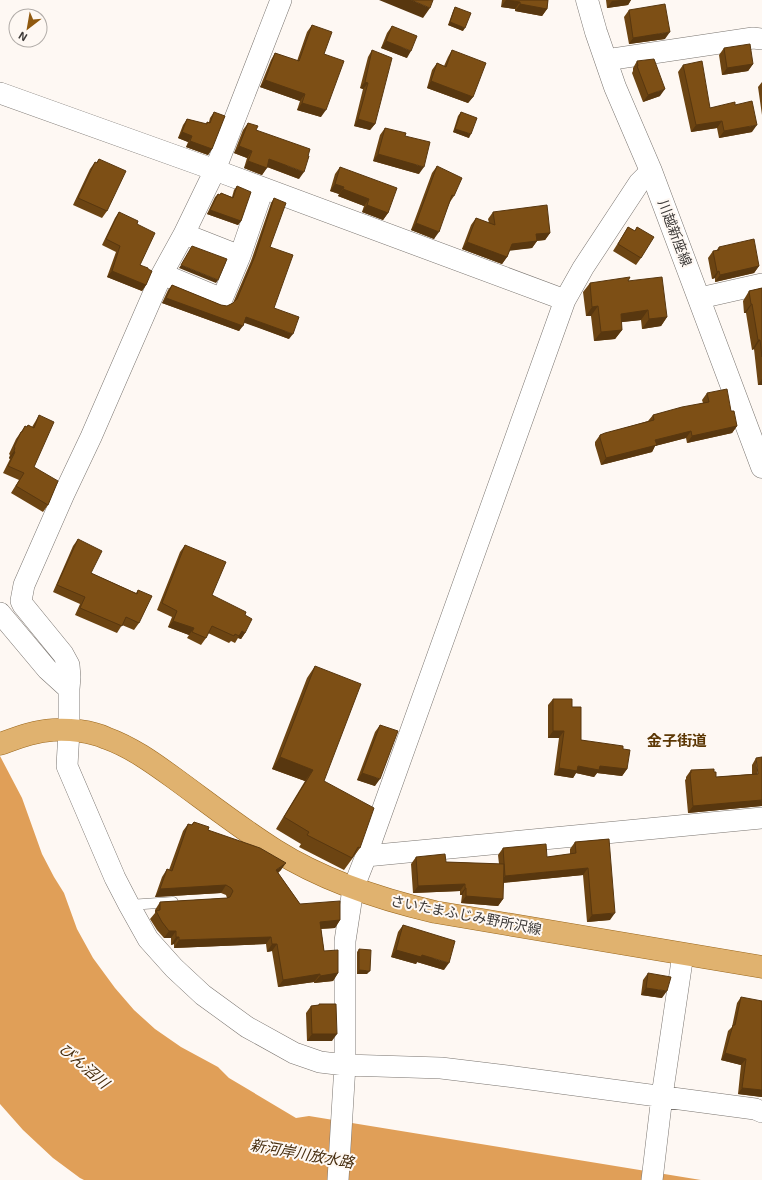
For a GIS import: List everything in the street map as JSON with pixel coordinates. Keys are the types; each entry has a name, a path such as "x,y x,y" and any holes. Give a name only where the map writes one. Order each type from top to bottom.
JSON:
{"main road":[{"name":"川越新座線","path":"587,0 596,32 615,87 651,171 700,298 762,467"},
{"name":"さいたまふじみ野所沢線","path":"0,744 36,732 51,730 69,731 105,737 130,748 144,757 276,851 311,870 353,889 396,903 435,912 762,967"}],"street":[{"path":"281,0 215,170 184,234 162,274 22,592 23,605 63,654 69,665 69,731 67,766 115,878 148,939 174,968 203,995 247,1027 294,1052 320,1062 345,1065 441,1068 662,1096 755,1109 762,1112"},
{"path":"606,60 753,38 762,39"},
{"path":"0,93 215,170 565,300"},
{"path":"338,1180 345,1065 345,941 353,889 565,300 583,268 639,183 651,171"},
{"path":"162,274 222,299 240,256 263,189"},
{"path":"184,234 240,256"},
{"path":"700,298 762,284"},
{"path":"0,613 47,669 69,689"},
{"path":"366,856 762,818"},
{"path":"652,1180 662,1096 683,954"}],"lane":[{"path":"129,905 182,902"}],"water":[{"path":"0,756 22,798 42,854 64,893 77,929 93,958 115,988 134,1010 155,1029 181,1047 218,1067 229,1078 296,1118 309,1116 701,1180 84,1180 80,1178 53,1158 23,1130 0,1104"}],"building":[{"path":"411,0 433,0 430,8"},
{"path":"506,0 548,0 547,9"},
{"path":"665,4 670,32 633,38 629,10"},
{"path":"455,7 471,13 465,28 450,22"},
{"path":"312,25 332,32 324,54 344,61 326,110 302,103 305,94 265,80 275,53 299,61"},
{"path":"392,26 417,36 411,51 386,41"},
{"path":"750,44 753,64 727,68 724,48"},
{"path":"372,50 392,58 375,124 358,119 368,83 365,82"},
{"path":"452,50 486,63 473,97 431,81 437,63 446,67"},
{"path":"654,59 665,89 648,95 637,66 637,61"},
{"path":"702,61 710,108 735,102 735,105 752,101 757,125 724,131 722,121 696,125 683,65"},
{"path":"214,112 225,116 212,149 190,141 192,136 182,132 187,119 207,124 207,122 210,123"},
{"path":"461,112 477,118 471,134 455,129"},
{"path":"248,123 258,126 256,130 310,149 304,172 269,159 267,168 248,161 252,151 239,146"},
{"path":"385,128 406,133 405,136 430,142 424,167 378,154"},
{"path":"99,159 126,171 107,211 78,198 95,162 97,163"},
{"path":"437,166 462,178 454,196 452,195 439,232 416,223"},
{"path":"340,167 397,188 388,213 367,205 369,199 343,189 344,187 335,184"},
{"path":"237,186 251,192 241,221 210,210 218,194 220,195 221,193 233,198"},
{"path":"274,198 286,203 270,247 293,255 274,308 299,317 293,334 246,317 243,326 166,298 172,285 221,305 227,306 233,303 237,299 255,256"},
{"path":"547,205 550,233 536,234 537,241 512,244 507,257 467,242 476,218 495,225 493,212"},
{"path":"119,212 138,221 137,224 155,233 140,265 152,271 146,285 112,271 120,246 106,239"},
{"path":"628,227 635,231 637,227 654,237 641,258 618,244"},
{"path":"754,239 759,266 720,275 719,271 717,272 713,251 719,250 719,247"},
{"path":"192,246 227,259 218,280 181,265"},
{"path":"630,277 628,281 662,277 667,317 649,319 648,310 621,314 622,330 601,332 598,306 592,307 590,283"},
{"path":"762,288 762,357 760,340 758,340 749,291"},
{"path":"727,389 731,411 734,411 737,426 692,436 691,431 655,440 657,445 606,458 600,435 654,420 653,415 682,407 709,402 707,393"},
{"path":"39,415 54,422 34,467 58,481 48,505 16,486 24,473 8,466 15,452 14,447 21,432 25,426 27,427 28,425 34,428"},
{"path":"78,539 102,551 91,573 137,594 138,590 152,596 139,623 126,617 122,626 80,608 85,597 57,585"},
{"path":"185,545 226,562 212,595 246,612 245,615 252,619 245,633 242,631 239,636 235,634 234,636 212,626 206,638 192,632 194,628 173,621 177,611 162,603"},
{"path":"315,666 361,684 324,781 374,808 360,848 358,847 352,858 307,835 309,832 284,817 313,770 280,757"},
{"path":"553,699 572,699 572,707 581,707 581,740 623,746 623,749 630,750 627,769 600,766 599,770 578,766 577,771 559,768 564,731 553,731"},
{"path":"380,725 398,731 380,779 362,773"},
{"path":"762,757 762,800 693,806 691,770 714,769 714,772 716,772 716,777 758,774 756,758"},
{"path":"194,822 209,827 208,830 260,848 286,863 276,870 300,904 340,901 340,920 320,922 324,951 338,950 338,973 320,976 320,974 283,980 277,944 272,944 271,937 179,940 179,937 176,937 176,931 169,931 156,911 160,910 160,902 227,898 230,897 233,891 226,885 160,889 167,869 172,871 188,824 192,825"},
{"path":"609,839 615,913 592,915 588,868 505,876 503,848 546,844 547,857 576,853 575,842"},
{"path":"445,854 446,862 504,864 503,899 466,896 465,884 418,886 416,857"},
{"path":"403,925 455,941 449,963 422,955 421,957 396,950"},
{"path":"359,949 371,950 370,971 359,970"},
{"path":"648,973 671,977 667,991 646,988"},
{"path":"741,997 762,1001 762,1090 742,1088 746,1059 725,1053 733,1025 735,1025"},
{"path":"319,1004 336,1004 337,1034 312,1034 311,1006"}],"district":[{"name":"金子街道","path":"677,741"}],"water label":[{"name":"びん沼川","path":"84,1066"},
{"name":"新河岸川放水路","path":"302,1154"}]}
